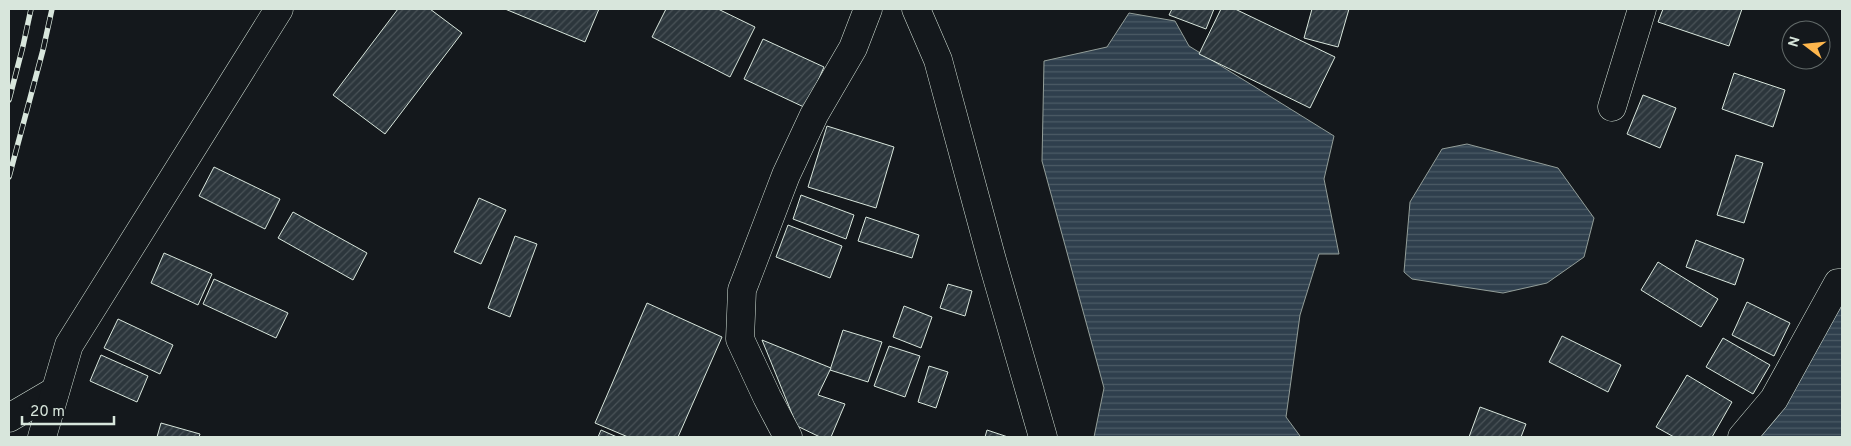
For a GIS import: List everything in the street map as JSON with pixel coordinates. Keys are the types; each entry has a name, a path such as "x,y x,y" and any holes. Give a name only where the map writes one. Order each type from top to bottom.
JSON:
{"street":[{"path":"42,437 69,345 279,9"},
{"path":"788,437 740,339 742,290 786,175 814,115 853,48 868,9"},
{"path":"916,9 938,60 992,260 1043,437"},
{"path":"1612,107 1642,9"},
{"path":"1742,437 1774,399 1838,283 1842,283"},
{"path":"9,418 56,391"}],"water":[{"path":"1129,13 1175,21 1189,46 1334,136 1324,179 1339,254 1319,254 1300,315 1286,417 1300,436 1298,437 1094,437 1104,388 1042,161 1044,61 1107,47"},
{"path":"1467,144 1558,168 1594,218 1584,257 1547,283 1503,293 1412,279 1404,272 1410,202 1442,149"},
{"path":"1842,302 1842,437 1740,437"}],"building":[{"path":"398,9 430,9 462,33 385,134 333,95"},
{"path":"505,9 599,9 585,42"},
{"path":"666,9 718,9 755,27 730,77 652,37"},
{"path":"1172,9 1214,9 1206,29 1169,15"},
{"path":"1221,9 1235,9 1335,57 1310,108 1199,54"},
{"path":"1312,9 1349,9 1338,47 1304,38"},
{"path":"1663,9 1742,9 1729,46 1658,22"},
{"path":"763,39 824,67 806,108 744,79"},
{"path":"1734,73 1785,90 1773,127 1722,109"},
{"path":"1643,95 1676,108 1660,148 1627,134"},
{"path":"827,126 894,147 876,208 808,187"},
{"path":"1736,155 1763,163 1744,223 1717,215"},
{"path":"214,167 280,199 265,229 199,196"},
{"path":"801,195 854,215 846,239 793,219"},
{"path":"479,198 506,210 481,264 454,252"},
{"path":"293,212 367,253 353,280 278,238"},
{"path":"866,217 919,235 912,258 858,241"},
{"path":"788,225 842,246 830,278 776,257"},
{"path":"515,236 537,244 510,317 488,308"},
{"path":"1696,240 1744,259 1735,285 1686,267"},
{"path":"164,253 212,274 198,305 151,283"},
{"path":"1658,262 1718,299 1701,327 1641,290"},
{"path":"214,279 288,313 276,338 203,304"},
{"path":"948,284 972,291 965,316 940,308"},
{"path":"1747,302 1790,323 1774,356 1732,335"},
{"path":"647,303 722,337 678,437 628,437 595,423"},
{"path":"904,306 932,317 921,348 893,337"},
{"path":"118,319 173,345 160,374 104,348"},
{"path":"843,330 882,342 868,382 830,370"},
{"path":"1562,336 1621,365 1608,392 1549,362"},
{"path":"1723,338 1770,365 1753,394 1706,367"},
{"path":"762,340 831,368 818,395 845,404 831,437 820,437 797,426"},
{"path":"889,346 920,356 905,397 874,386"},
{"path":"101,355 148,376 137,402 90,381"},
{"path":"929,366 948,372 936,408 918,402"},
{"path":"1687,375 1732,402 1712,437 1674,437 1656,427"},
{"path":"1480,407 1526,424 1521,437 1469,437"},
{"path":"161,423 200,434 199,437 157,437"},
{"path":"601,430 617,437 598,437"},
{"path":"987,430 1008,437 985,437"}],"railway":[{"path":"9,100 31,9"},
{"path":"9,177 52,9"}]}
